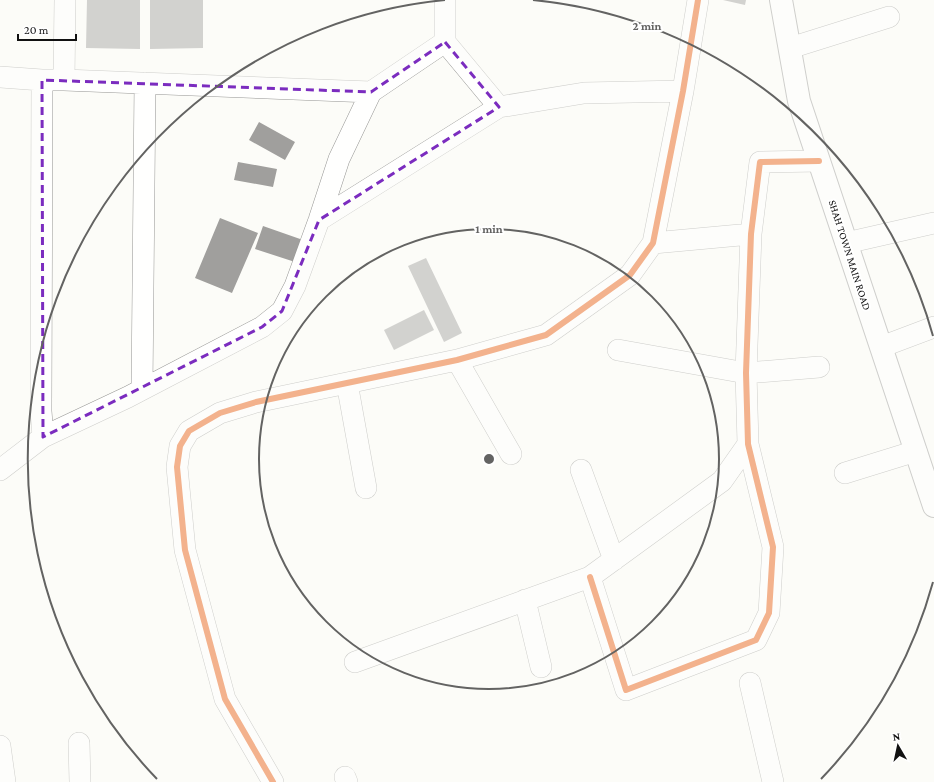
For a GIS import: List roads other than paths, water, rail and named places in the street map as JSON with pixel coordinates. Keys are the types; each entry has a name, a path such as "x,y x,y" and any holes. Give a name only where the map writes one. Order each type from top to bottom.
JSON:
{"street":[{"path":"64,80 65,0"},
{"path":"445,0 445,42 499,107"},
{"path":"273,782 225,699 185,550 178,466 180,446 189,431 220,413 256,402 457,360 546,334 630,275 653,243 683,90 698,0"},
{"name":"SHAH TOWN MAIN ROAD","path":"781,0 799,101 934,506"},
{"path":"790,48 889,17"},
{"path":"0,470 43,437 142,389 262,326 282,311 294,286 319,220 339,159 371,92 445,42"},
{"path":"0,77 42,80 371,92"},
{"path":"42,80 41,412 43,437"},
{"path":"142,389 145,83"},
{"path":"319,220 499,107 584,93 683,90"},
{"path":"590,577 626,690 756,640 769,612 773,547 748,444 746,373 751,234 760,162 819,161"},
{"path":"846,243 934,223"},
{"path":"653,243 751,234"},
{"path":"881,347 934,327"},
{"path":"618,350 746,373 818,367"},
{"path":"457,360 511,454"},
{"path":"347,383 366,488"},
{"path":"356,662 590,577 722,481 748,444"},
{"path":"845,474 916,451"},
{"path":"581,470 614,560"},
{"path":"525,600 541,667"},
{"path":"750,683 774,782"},
{"path":"79,743 80,782"},
{"path":"0,746 5,782"}]}
